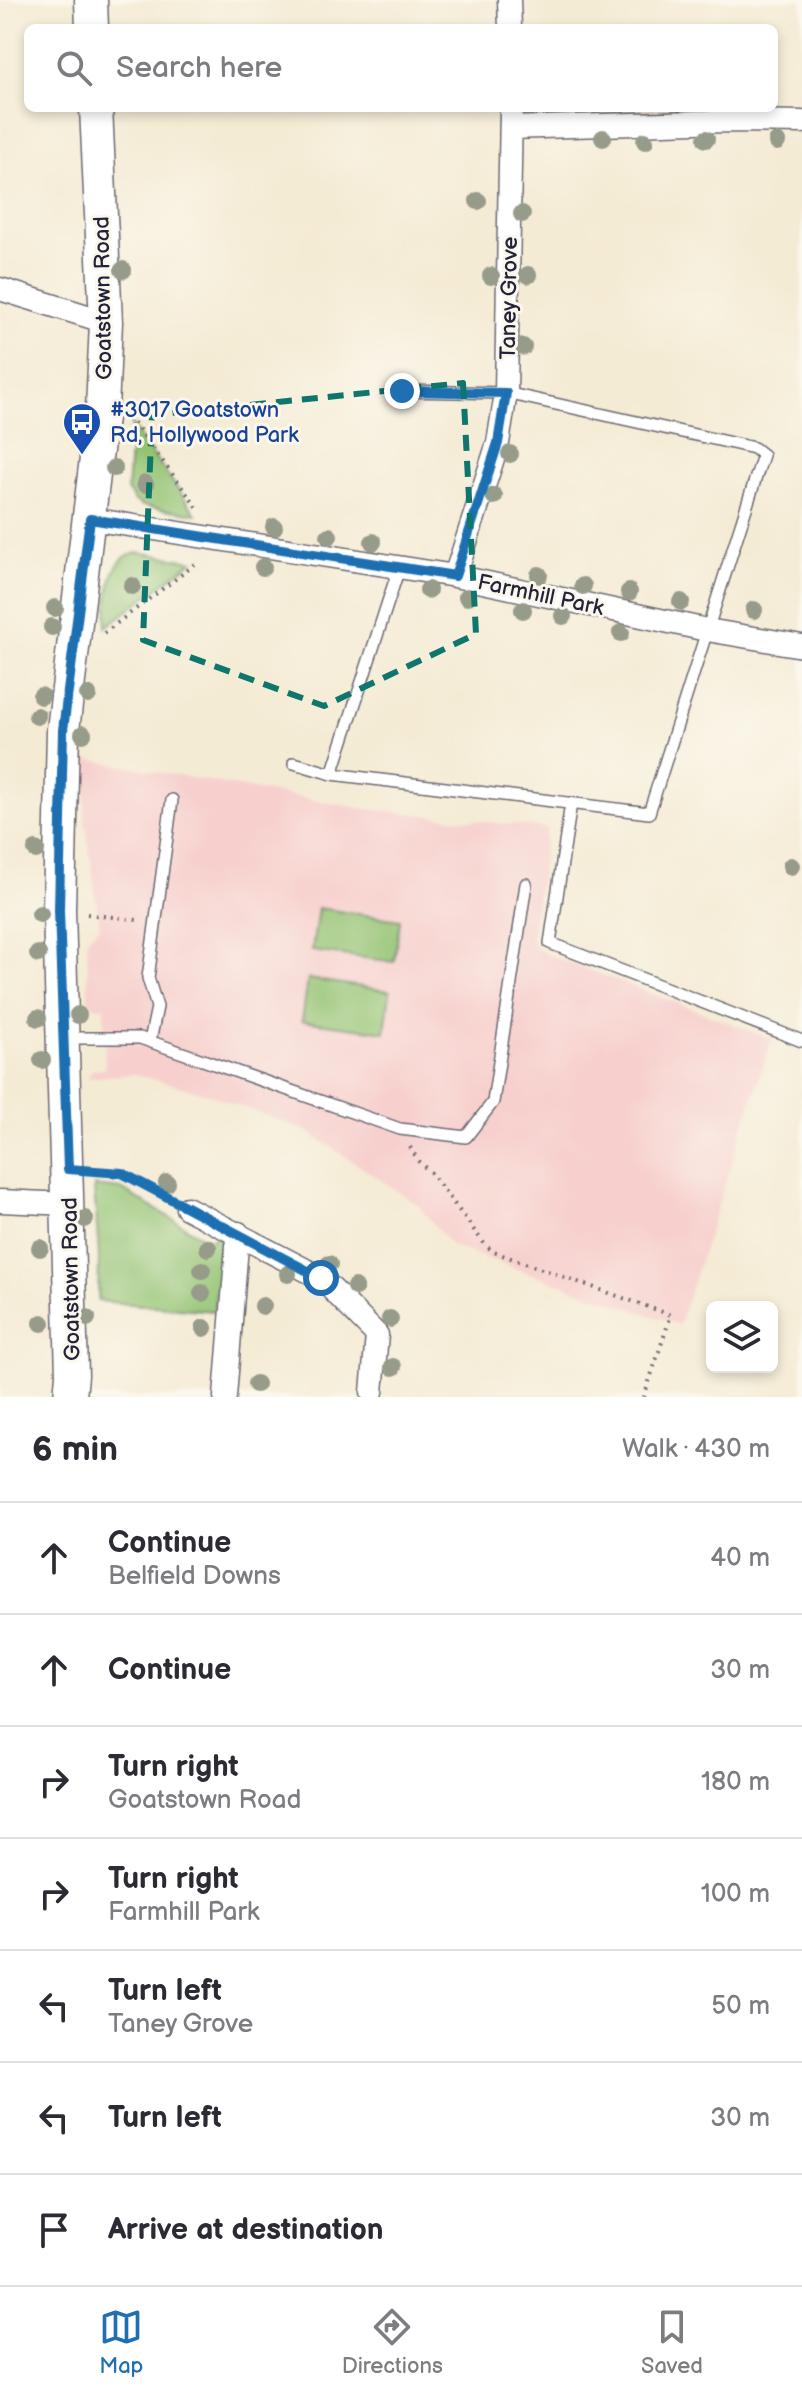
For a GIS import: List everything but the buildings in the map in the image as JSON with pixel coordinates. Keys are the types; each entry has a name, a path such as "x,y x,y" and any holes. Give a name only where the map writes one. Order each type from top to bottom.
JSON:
{"main road":[{"path":"91,0 92,24"},
{"name":"Goatstown Road","path":"70,1397 69,1204 59,910 63,730 101,418 106,322 96,112"}],"street":[{"path":"509,0 510,24"},
{"path":"511,118 802,122"},
{"name":"Taney Grove","path":"455,576 498,443 506,393 511,118"},
{"path":"0,289 106,322"},
{"name":"Farmhill Park","path":"90,519 455,576 707,630 802,646"},
{"path":"0,1201 69,1204"},
{"path":"187,1208 321,1278 377,1335 372,1392"},
{"path":"225,1397 238,1233"}],"lane":[{"path":"294,763 332,774 649,813 763,455 754,448 506,393 402,391"},
{"path":"332,774 399,568"},
{"path":"150,1041 157,1013 148,978 172,800"},
{"path":"571,803 550,943 802,1041"},
{"path":"63,1038 150,1041 400,1129 466,1137 493,1102 526,884"}],"path":[{"path":"101,418 132,420 199,510"},
{"path":"104,633 198,562"},
{"path":"59,910 156,922"},
{"path":"400,1129 419,1162 494,1252 671,1315 644,1397"},
{"path":"68,1169 122,1173 187,1208"}],"highlighted area":[{"path":"463,383 476,634 324,706 143,640 152,415"}],"shaded area":[{"path":"85,759 359,808 547,828 532,935 535,947 772,1039 679,1325 451,1246 417,1204 307,1131 208,1094 134,1074 87,1078 92,1070 105,1069 104,1007 94,1006 88,1001 87,940 100,927 85,819"}],"green space":[{"path":"132,426 196,514 143,506 127,490"},
{"path":"138,552 193,561 106,627 109,593 115,571 120,562"},
{"path":"318,908 400,920 394,962 312,951"},
{"path":"308,979 390,991 385,1032 302,1021"},
{"path":"94,1186 121,1189 208,1240 219,1235 227,1238 228,1247 220,1269 213,1311 98,1301 99,1256"}],"place":[{"name":"#3017 Goatstown Rd, Hollywood Park","path":"82,456"}],"route":[{"path":"321,1278 122,1173 68,1169 59,910 63,730 90,519 455,576 498,443 506,393 402,391"}]}
